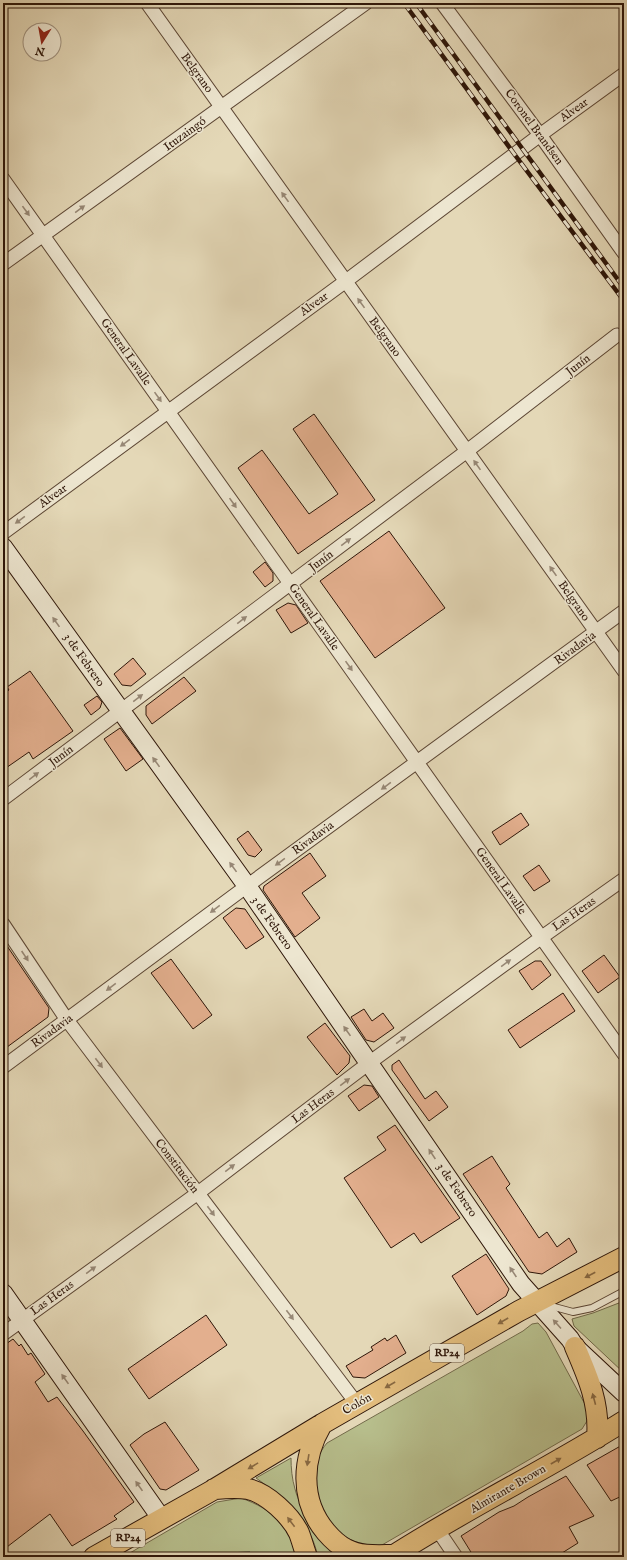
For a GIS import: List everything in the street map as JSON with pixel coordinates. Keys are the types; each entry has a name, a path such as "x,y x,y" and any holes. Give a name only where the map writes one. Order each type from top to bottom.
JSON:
{"main road":[{"name":"Colón","path":"94,1557 213,1490 322,1424 519,1311 624,1257"},
{"path":"575,1347 586,1371 597,1408 597,1438"},
{"name":"Almirante Brown","path":"393,1556 624,1421"},
{"path":"322,1424 313,1438 306,1480 308,1498 318,1523 333,1541 347,1550 366,1555 393,1556"},
{"name":"RP24","path":"213,1490 234,1488 250,1490 262,1495 281,1509 292,1522 299,1533 307,1557"}],"street":[{"name":"Belgrano","path":"147,3 624,671"},
{"name":"Ituzaingó","path":"3,264 366,3"},
{"name":"Coronel Brandsen","path":"442,3 540,135 624,253"},
{"name":"Alvear","path":"3,533 346,281 540,135 624,74"},
{"name":"General Lavalle","path":"3,179 624,1054"},
{"name":"Junín","path":"3,799 467,451 617,335"},
{"name":"3 de Febrero","path":"3,547 246,886 521,1284 575,1347 624,1393"},
{"name":"Rivadavia","path":"3,1067 246,886 418,763 624,611"},
{"name":"Las Heras","path":"3,1334 198,1193 369,1063 624,879"},
{"name":"Constitución","path":"3,924 67,1020 357,1404"},
{"path":"3,1293 161,1518"},
{"path":"437,1529 456,1557"}],"lane":[{"path":"537,1303 573,1312 592,1308 624,1291"}],"green space":[{"path":"624,1301 624,1373 574,1326 572,1319"},
{"path":"538,1323 546,1332 587,1408 587,1421 582,1429 382,1545 364,1544 347,1538 333,1526 323,1511 316,1494 314,1476 318,1459 327,1443 523,1331 532,1324"},
{"path":"291,1458 294,1485 302,1506 319,1534 338,1557 318,1557 309,1533 302,1522 286,1502 256,1478"},
{"path":"241,1498 271,1513 278,1520 284,1527 294,1545 298,1557 253,1557 250,1552 225,1553 218,1557 123,1557 217,1502"}],"shaded area":[{"path":"250,1552 253,1557 218,1557 225,1553"}],"building":[{"path":"314,414 375,500 298,554 238,468 262,450 309,514 338,494 293,429"},
{"path":"389,531 445,608 375,658 320,581"},
{"path":"265,562 273,573 273,581 265,587 253,572"},
{"path":"288,603 296,605 308,623 291,633 276,610"},
{"path":"133,658 146,674 131,686 122,685 114,674"},
{"path":"30,671 73,731 33,759 29,752 3,770 3,694 9,690 7,687"},
{"path":"184,677 196,691 152,724 146,715 146,706"},
{"path":"97,696 102,702 100,708 91,715 84,705"},
{"path":"120,728 143,759 126,771 104,739"},
{"path":"521,813 529,825 500,845 492,832"},
{"path":"248,831 262,850 255,857 248,855 237,839"},
{"path":"310,853 326,876 302,893 320,918 295,937 263,890 264,886"},
{"path":"539,865 550,881 534,891 523,876"},
{"path":"236,908 245,909 264,937 246,949 223,918"},
{"path":"3,940 49,1008 48,1017 3,1050"},
{"path":"604,955 620,977 598,993 582,971"},
{"path":"171,959 212,1015 193,1029 151,973"},
{"path":"535,961 541,961 551,975 532,990 519,971"},
{"path":"563,993 575,1011 520,1048 508,1030"},
{"path":"364,1009 372,1021 383,1013 394,1028 374,1042 366,1040 351,1017"},
{"path":"325,1023 350,1056 349,1063 337,1075 307,1037"},
{"path":"399,1060 425,1099 436,1091 448,1107 429,1121 392,1070 392,1065"},
{"path":"364,1085 372,1086 379,1097 359,1111 348,1096"},
{"path":"395,1125 460,1218 421,1243 414,1233 391,1248 344,1178 386,1150 377,1137"},
{"path":"492,1156 510,1184 506,1188 539,1238 547,1232 557,1247 569,1238 577,1252 542,1274 529,1272 463,1174"},
{"path":"486,1254 509,1289 506,1296 477,1315 452,1276"},
{"path":"206,1315 227,1345 149,1399 128,1369"},
{"path":"396,1335 406,1353 365,1378 353,1377 346,1366 373,1350 371,1347 385,1338 387,1341"},
{"path":"13,1339 19,1346 21,1344 28,1355 31,1353 45,1374 35,1382 48,1402 57,1397 134,1502 114,1516 117,1519 72,1546 50,1514 3,1550 3,1346"},
{"path":"165,1422 199,1470 166,1490 160,1489 130,1445 144,1434"},
{"path":"624,1444 624,1495 611,1501 587,1465"},
{"path":"566,1476 594,1516 569,1527 578,1543 562,1553 564,1557 474,1557 461,1536 499,1512 514,1506"}],"railway":[{"path":"404,3 624,301"},
{"path":"416,3 624,288"}]}
